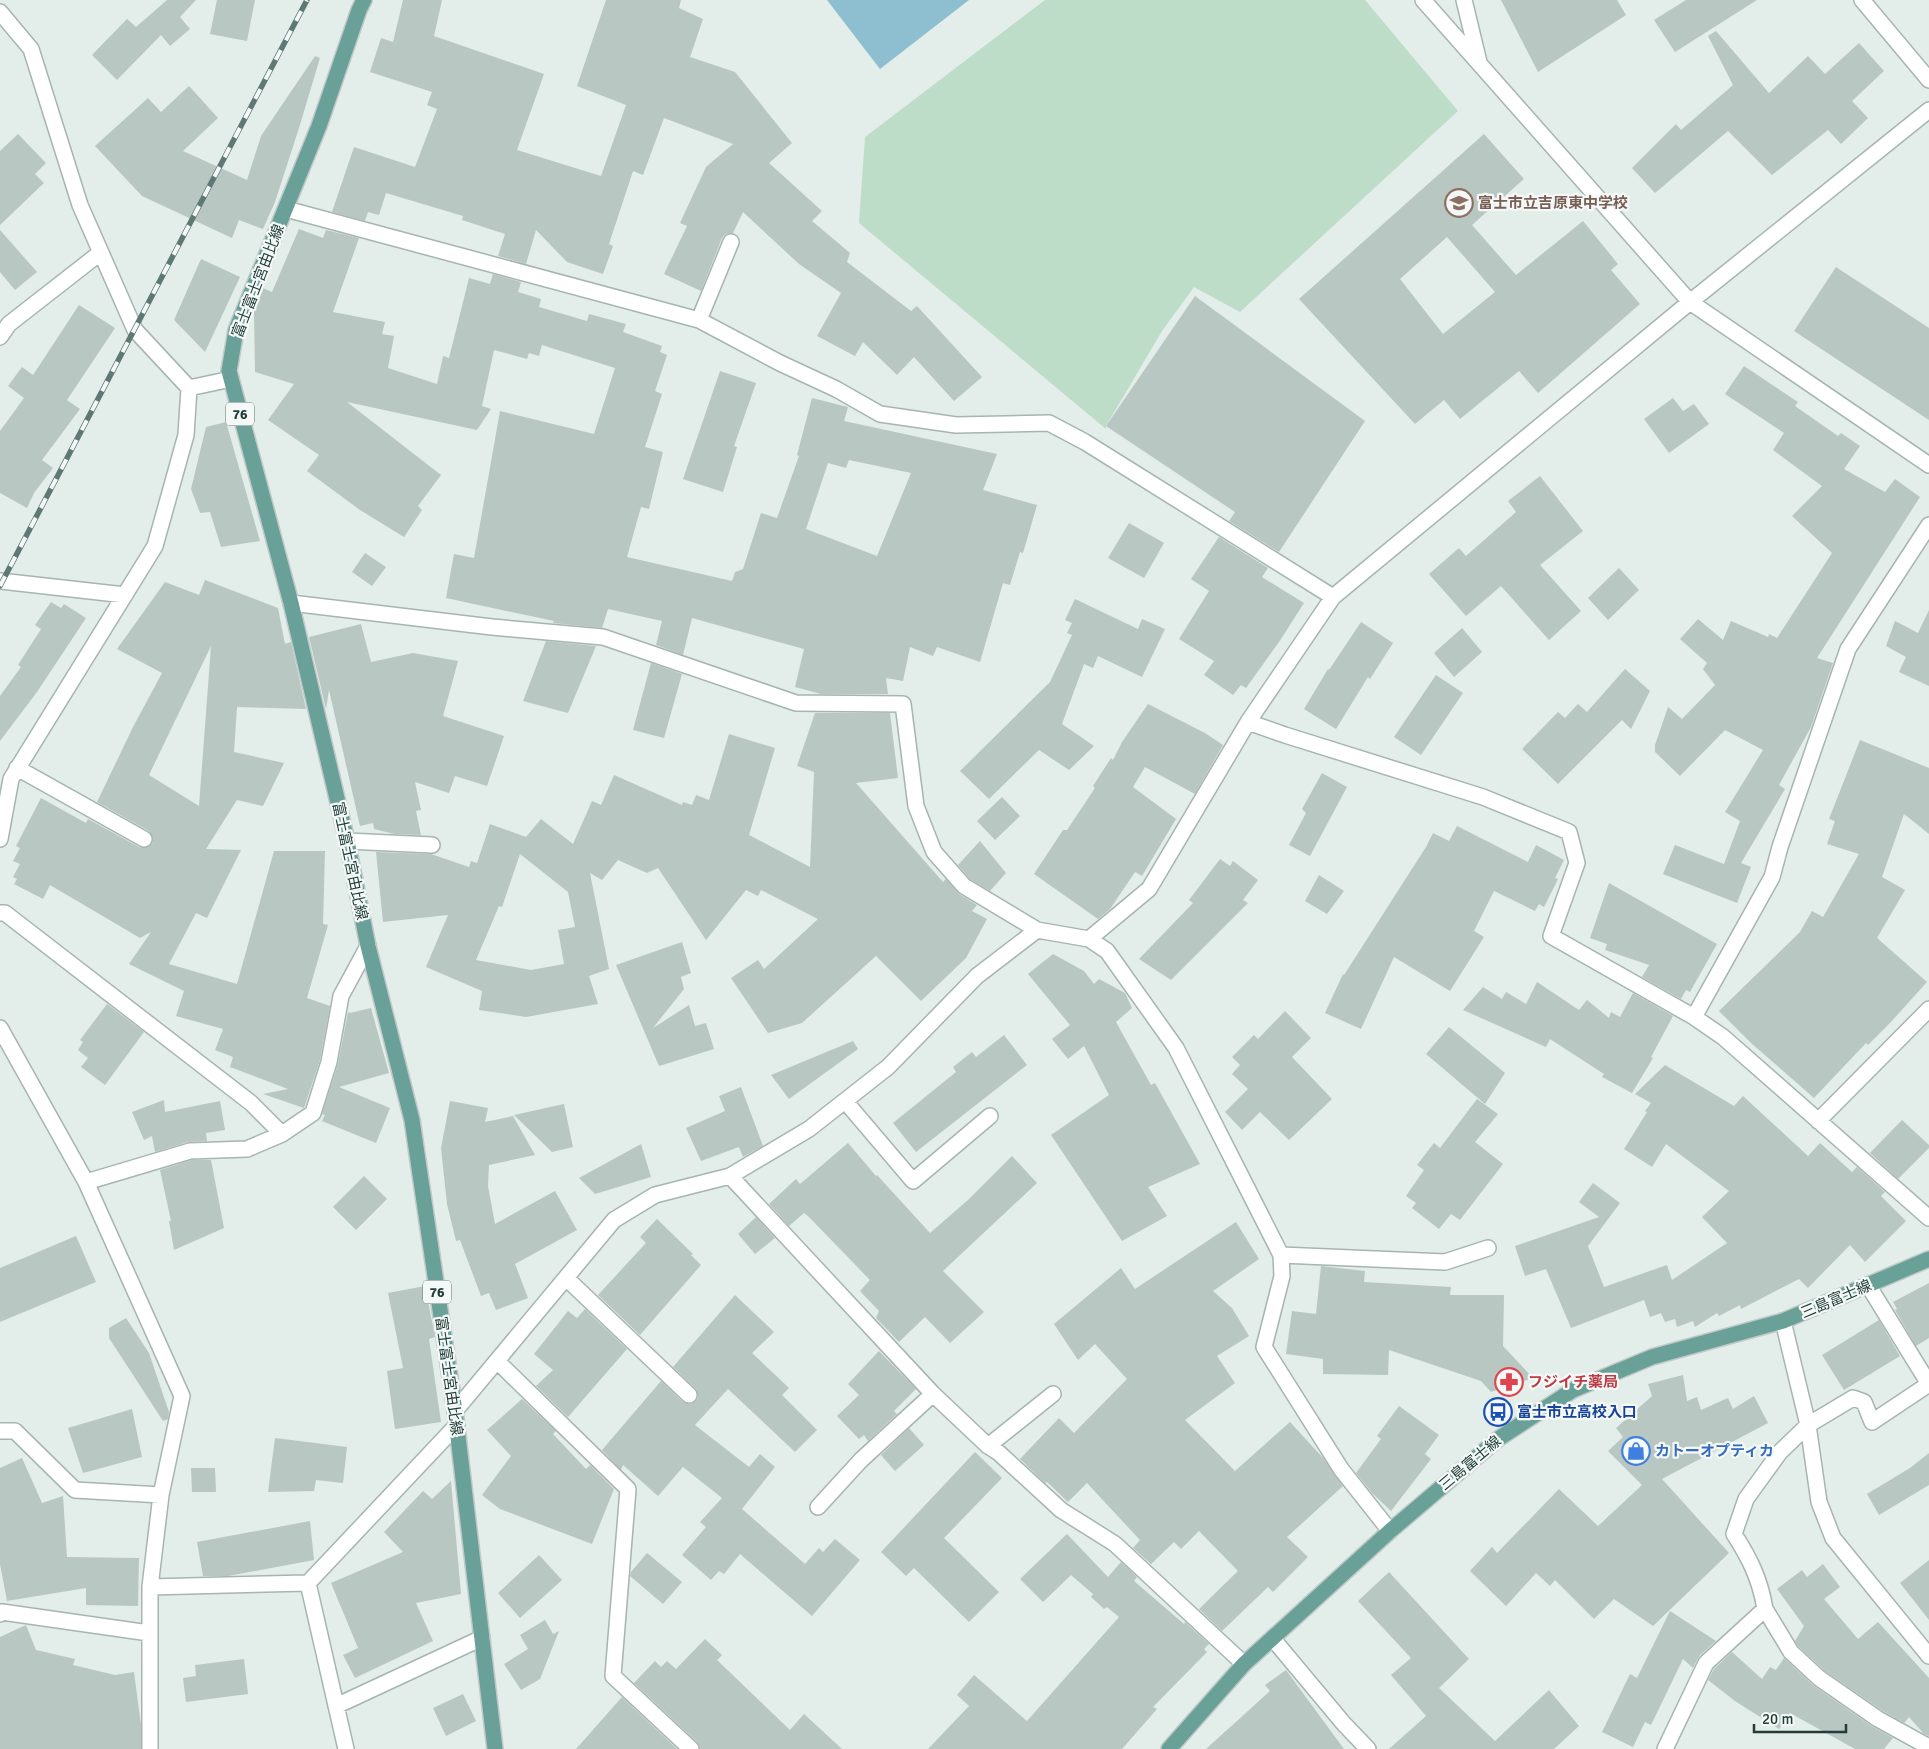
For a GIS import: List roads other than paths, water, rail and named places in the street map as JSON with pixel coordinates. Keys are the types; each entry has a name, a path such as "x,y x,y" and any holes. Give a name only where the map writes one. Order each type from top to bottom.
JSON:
{"main road":[{"name":"富士富士宮由比線","path":"364,0 319,126 236,330 229,371 291,603 347,841 368,946 412,1120 456,1418 495,1749"},
{"name":"三島富士線","path":"1169,1749 1244,1664 1390,1531 1498,1439 1573,1390 1652,1357 1783,1321 1929,1260"}],"street":[{"path":"1423,0 1690,302 1929,465"},
{"path":"1464,0 1479,64"},
{"path":"1862,0 1929,80"},
{"path":"0,12 31,49 80,204 135,330 189,388 186,435 156,546 10,779 0,839"},
{"path":"1089,939 1149,889 1248,722 1333,597 1690,302 1929,110"},
{"path":"286,209 699,320 780,363 836,389 880,414 956,425 1049,423 1093,448 1333,597"},
{"path":"699,320 731,242"},
{"path":"0,336 9,324 100,253"},
{"path":"189,388 231,379"},
{"path":"1694,1017 1772,877 1780,847 1848,649 1929,525"},
{"path":"0,581 125,595"},
{"path":"291,603 603,637 796,703 903,704 916,806 934,852 964,886 1037,930 1089,939 1107,952 1176,1048 1281,1255 1282,1276 1264,1347 1341,1469 1390,1531"},
{"path":"1248,722 1285,736 1483,797 1569,832 1577,863 1551,936 1694,1017 1722,1036 1929,1218"},
{"path":"18,768 144,839"},
{"path":"347,841 432,845"},
{"path":"0,913 5,912 251,1103 282,1134"},
{"path":"150,1587 308,1583 456,1418 497,1361 614,1220 656,1195 730,1176 809,1129 888,1067 977,976 1037,930"},
{"path":"86,1182 190,1151 247,1149 282,1134 314,1113 329,1062 341,996 368,946"},
{"path":"1818,1121 1929,1009"},
{"path":"0,1028 86,1182 182,1396 161,1495 150,1587 150,1749"},
{"path":"845,1100 913,1181 990,1116"},
{"path":"730,1176 933,1394 988,1446 999,1453 1061,1510 1115,1544 1244,1664"},
{"path":"1281,1255 1445,1262 1488,1248"},
{"path":"566,1278 689,1395"},
{"path":"1868,1285 1929,1384 1872,1422 1864,1402 1853,1398 1808,1425 1780,1452 1746,1499 1734,1534 1752,1564 1765,1609 1791,1652 1819,1678 1878,1719 1929,1747"},
{"path":"1783,1321 1808,1425 1819,1502 1833,1538 1929,1656"},
{"path":"497,1361 628,1489 613,1676 691,1749"},
{"path":"818,1507 861,1460 933,1394"},
{"path":"988,1446 1053,1394"},
{"path":"0,1431 15,1431 75,1490 161,1495"},
{"path":"308,1583 346,1749"},
{"path":"1665,1749 1706,1663 1765,1609"},
{"path":"0,1614 2,1612 149,1633"},
{"path":"336,1706 482,1638"},
{"path":"1273,1639 1344,1724 1368,1749"}],"water":[{"path":"827,0 969,0 880,69"}],"railway":[{"path":"0,586 307,0"}],"place":[{"name":"富士市立吉原東中学校","path":"1459,203"},
{"name":"フジイチ薬局","path":"1509,1382"},
{"name":"富士市立高校入口","path":"1498,1412"},
{"name":"カトーオプティカ","path":"1636,1451"}]}
